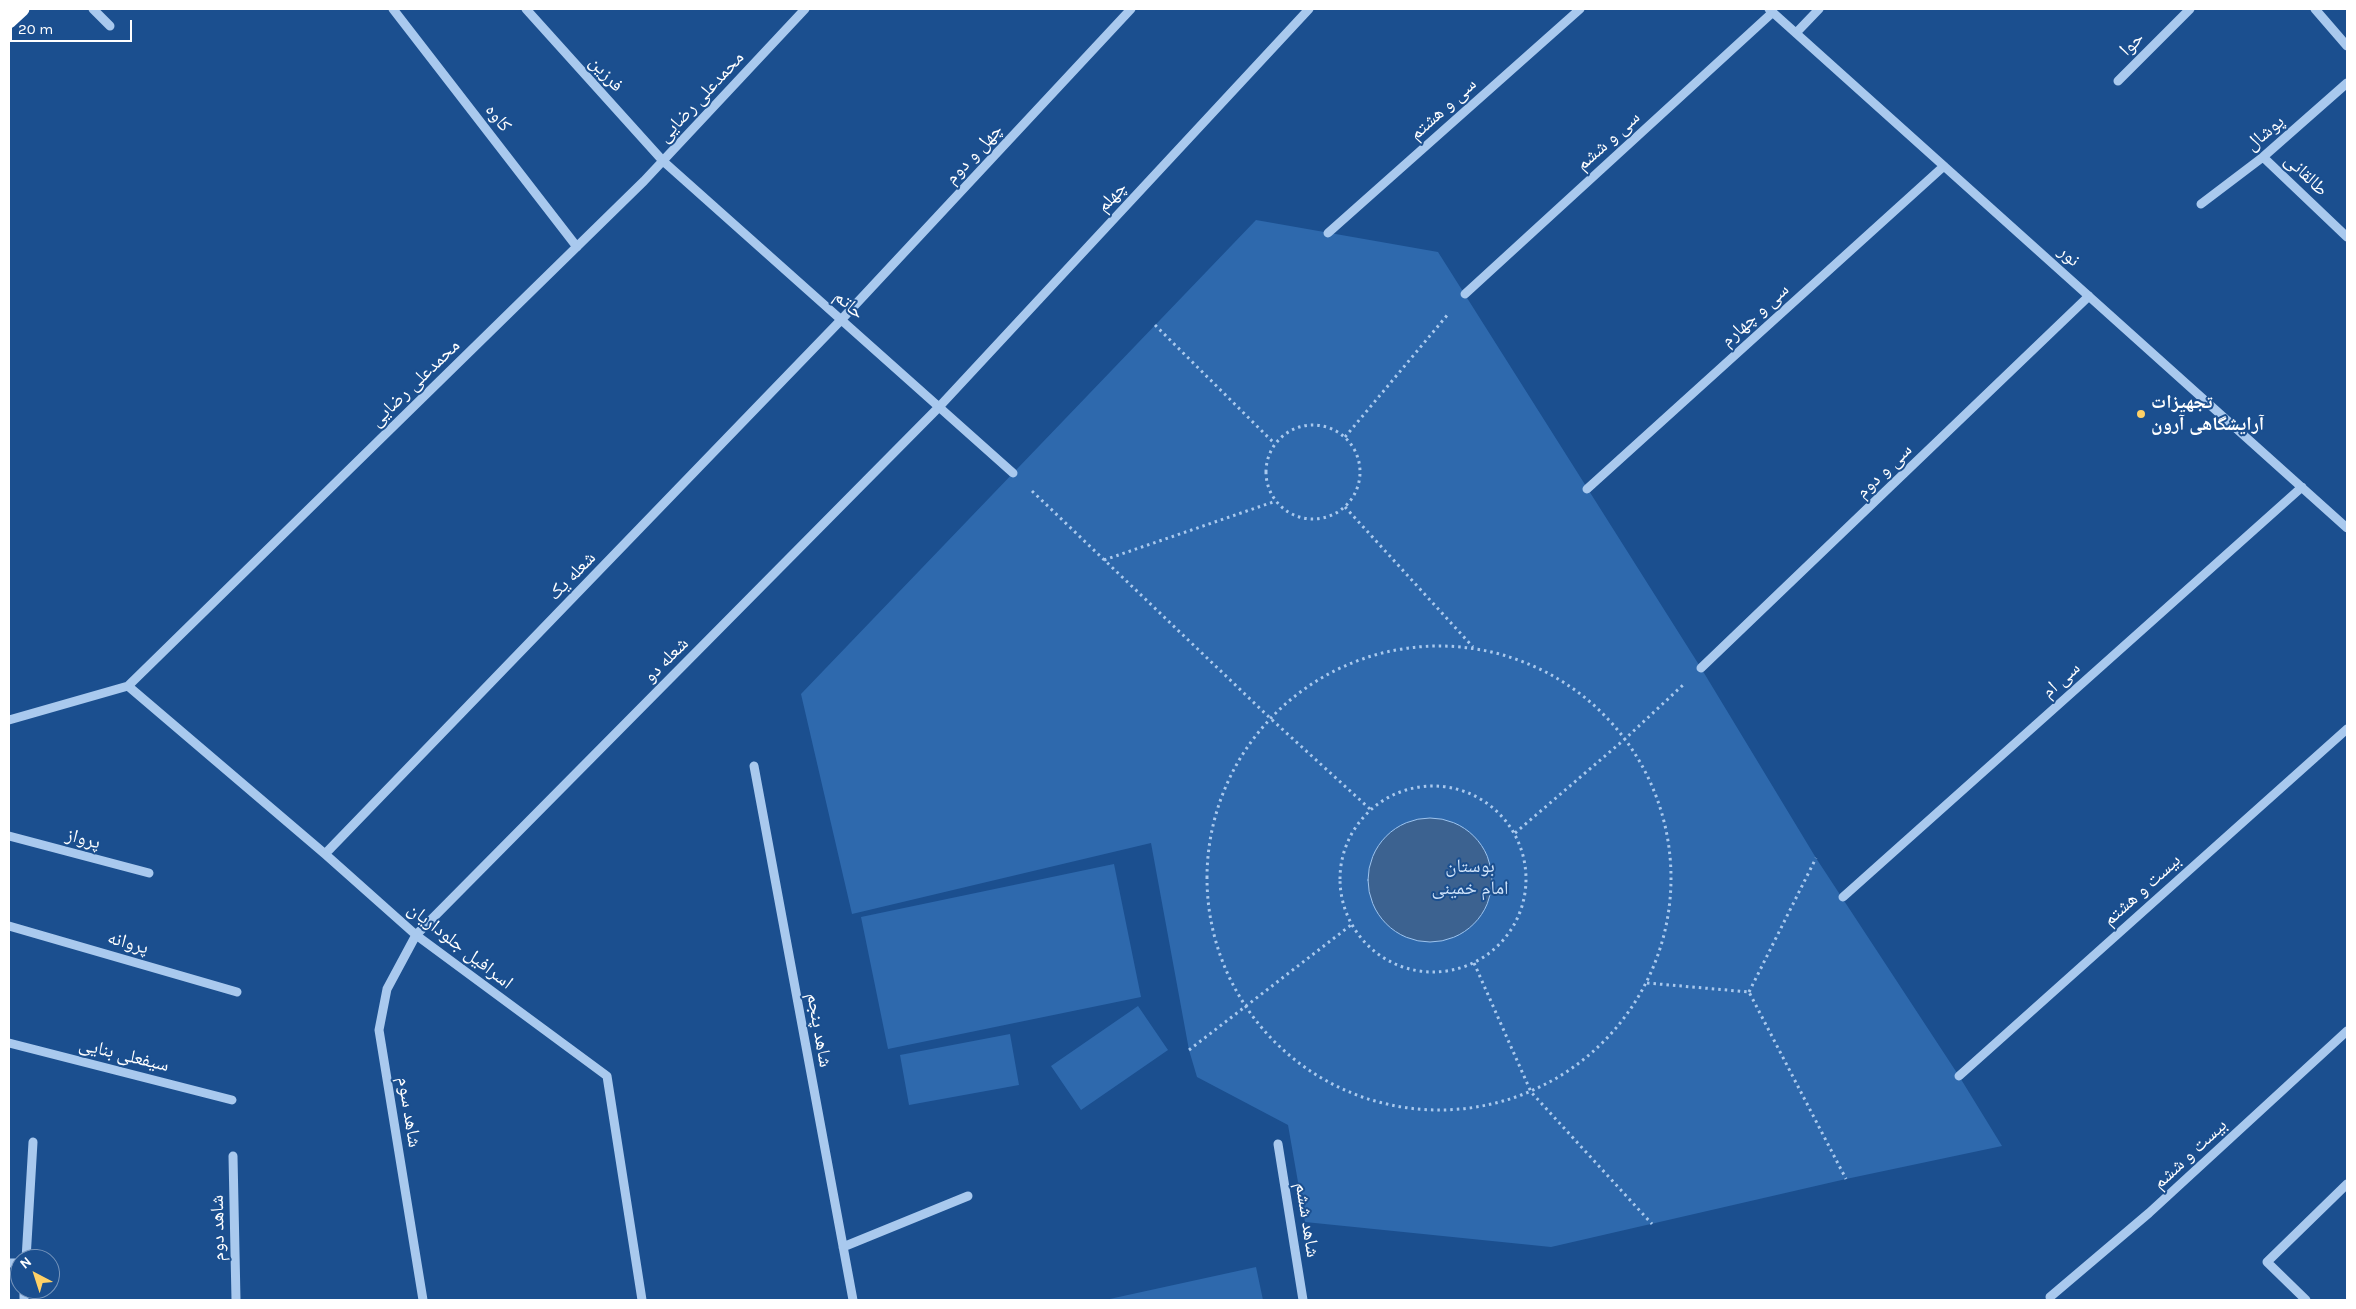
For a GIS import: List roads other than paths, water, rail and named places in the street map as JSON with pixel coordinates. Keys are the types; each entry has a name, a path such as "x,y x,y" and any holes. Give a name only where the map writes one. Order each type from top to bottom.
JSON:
{"highway":[{"path":"9,21 22,9"}],"street":[{"path":"93,9 110,26"},
{"name":"کاوه","path":"393,9 577,248"},
{"name":"فرزین","path":"526,9 663,161"},
{"name":"محمدعلی رضایی","path":"9,720 128,686 577,248 663,161 806,9"},
{"name":"چهل و دوم","path":"841,320 1131,9"},
{"name":"چهلم","path":"939,407 1309,9"},
{"name":"سی و هشتم","path":"1328,233 1580,9"},
{"path":"1796,32 1818,9"},
{"name":"حوا","path":"2118,81 2190,9"},
{"path":"2315,9 2347,46"},
{"name":"نور","path":"1771,10 2347,528"},
{"name":"سی و ششم","path":"1465,294 1771,10"},
{"name":"پوشال","path":"2201,204 2263,157 2347,83"},
{"name":"طالقانی","path":"2263,157 2347,237"},
{"name":"حاتم","path":"663,161 1013,473"},
{"name":"سی و چهارم","path":"1587,489 1944,166"},
{"name":"سی و دوم","path":"1701,668 2090,296"},
{"name":"شعله یک","path":"325,854 841,320"},
{"name":"شعله دو","path":"416,935 939,407"},
{"name":"سی ام","path":"1843,897 2302,487"},
{"name":"اسرافیل جلوداریان","path":"128,686 325,854 416,935 606,1076 642,1300"},
{"name":"بیست و هشتم","path":"1959,1076 2347,729"},
{"name":"شاهد پنجم","path":"754,766 853,1300"},
{"name":"پرواز","path":"9,836 149,873"},
{"name":"پروانه","path":"9,926 237,992"},
{"name":"شاهد سوم","path":"416,935 386,989 379,1030 423,1300"},
{"name":"بیست و ششم","path":"2050,1297 2150,1213 2347,1031"},
{"name":"سیفعلی بنایی","path":"9,1043 232,1100"},
{"path":"27,1249 33,1142"},
{"name":"شاهد ششم","path":"1278,1144 1303,1300"},
{"name":"شاهد دوم","path":"233,1156 236,1300"},
{"path":"2306,1300 2267,1262 2347,1184"},
{"path":"843,1247 968,1196"}],"place":[{"name":"تجهیزات آرایشگاهی آرون","path":"2141,414"}],"park label":[{"name":"بوستان امام خمینی","path":"1470,878"}]}
